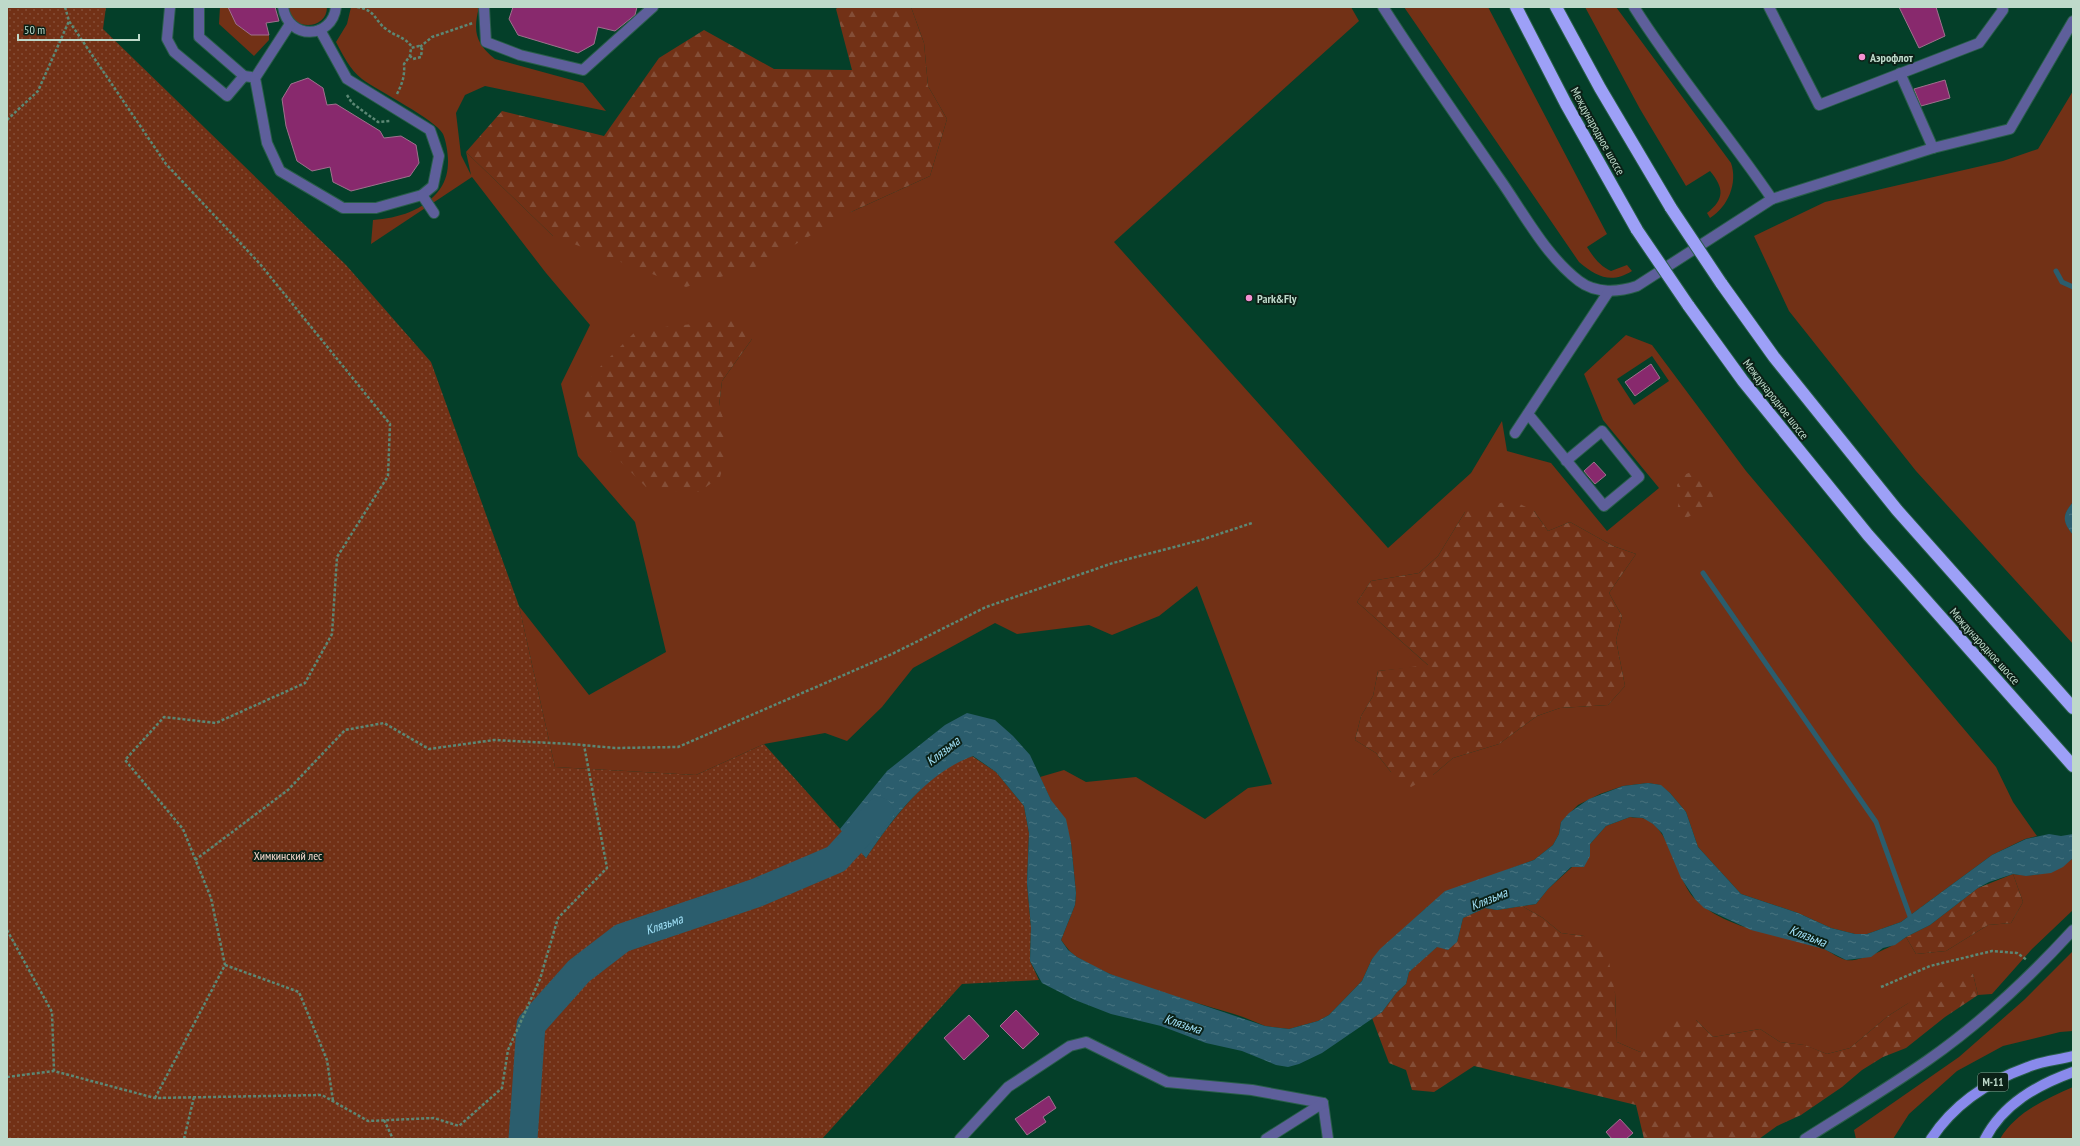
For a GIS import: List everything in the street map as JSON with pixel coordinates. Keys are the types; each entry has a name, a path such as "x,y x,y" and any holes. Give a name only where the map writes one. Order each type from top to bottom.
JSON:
{"highway":[{"name":"Международное шоссе","path":"1516,7 1566,104 1638,230 1688,305 1748,387 1868,535 2071,764"},
{"name":"Международное шоссе","path":"1556,7 1600,88 1671,208 1721,283 1779,363 1892,504 2073,708"}],"main road":[{"name":"М-11","path":"1931,1139 1961,1104 1994,1081 2029,1066 2073,1056"},
{"name":"М-11","path":"1985,1139 1989,1131 2010,1106 2028,1093 2073,1072"}],"street":[{"path":"170,7 167,39 174,52 227,96 244,76"},
{"path":"198,7 199,37 244,76 255,78"},
{"path":"283,7 285,17 290,24 304,32 320,30 328,25 333,17 336,7"},
{"path":"484,7 486,42 520,55 583,70 653,7"},
{"path":"1382,7 1546,246 1580,281 1593,288 1609,291 1624,291 1637,286 1772,199 1933,148 2010,129 2073,21"},
{"path":"1634,7 1658,45 1754,172 1772,199"},
{"path":"1769,7 1819,105 1979,43 2003,10 2002,7"},
{"path":"290,24 255,78 267,143 280,171 344,208 376,208 422,195 433,186 439,156 430,130 347,79 320,30"},
{"path":"1900,73 1933,148"},
{"path":"422,195 434,212"},
{"path":"1515,433 1609,291"},
{"path":"1528,414 1566,461 1604,506 1639,477 1602,431 1566,461"},
{"path":"1805,1139 1928,1060 1975,1024 2038,967 2073,930"},
{"path":"960,1139 1008,1087 1070,1046 1086,1042 1167,1082 1252,1090 1323,1103"},
{"path":"1266,1139 1323,1103"},
{"path":"1323,1103 1328,1139"}],"path":[{"path":"65,7 69,21 166,164 260,264 390,424 388,476 337,557 332,634 305,683 216,723 164,717 125,760 183,829 211,898 225,965 155,1098"},
{"path":"357,7 372,12 384,28 401,36 412,47 420,48 432,37 475,23"},
{"path":"7,120 38,91 69,21"},
{"path":"410,56 409,51 412,47"},
{"path":"410,56 413,58 421,57 423,53 420,48"},
{"path":"395,98 402,84 405,60 410,56"},
{"path":"195,860 288,790 346,730 384,724 429,749 494,740 615,748 678,747 892,654 986,607 1113,563 1201,540 1252,523"},
{"path":"7,1076 54,1071 155,1098 322,1095 368,1121 434,1118 459,1126 502,1088 508,1050 540,978 558,918 607,868 584,745"},
{"path":"7,930 52,1012 54,1071"},
{"path":"1881,987 1930,966 1992,951 2016,953 2038,967"},
{"path":"225,965 299,992 327,1060 333,1101"},
{"path":"184,1139 194,1097"},
{"path":"384,1120 393,1139"}],"green space":[{"name":"Химкинский лес","path":"7,7 106,7 103,29 346,265 431,362 519,606 555,767 696,775 764,744 866,858 904,807 926,784 950,765 972,756 996,772 1024,806 1029,833 1027,883 1031,927 1030,961 1039,980 962,984 822,1139 7,1139"},
{"path":"220,7 229,7 236,24 251,35 269,35 269,40 254,56 219,24"},
{"path":"289,7 327,7 325,15 321,20 315,24 308,25 301,24 295,20 291,15"},
{"path":"351,7 479,7 476,23 477,36 483,48 495,59 583,83 606,111 485,86 465,95 456,113 461,155 471,175 466,152 553,236 851,212 930,176 947,119 928,86 924,43 911,7 1351,7 1359,21 1114,242 1388,548 1471,473 1502,421 1507,451 1551,463 1607,531 1659,488 1603,420 1584,374 1626,335 1652,345 1746,471 1996,767 2013,802 2037,836 2025,839 1992,855 1901,922 1867,934 1855,934 1831,928 1798,913 1741,894 1698,847 1686,812 1670,793 1660,785 1648,783 1623,786 1600,794 1578,805 1561,822 1559,834 1553,845 1534,860 1509,869 1427,907 1372,959 1362,981 1329,1015 1318,1021 1289,1029 1265,1026 1243,1017 1158,992 1115,976 1095,967 1075,955 1061,940 1075,905 1076,893 1071,843 1040,777 1064,770 1086,782 1136,777 1205,819 1248,788 1272,784 1197,586 1159,616 1112,635 1089,625 1017,634 995,623 913,668 882,707 847,741 825,733 764,744 696,775 555,767 519,606 589,695 666,652 635,522 578,456 561,384 590,325 546,273 472,177 371,244 373,220 410,212 434,197 445,179 448,169 448,154 443,134 438,128 418,113 362,79 350,67 336,42 347,24","holes":["637,330 752,339 722,381 719,406","1652,356 1669,381 1634,405 1617,379","1534,511 1548,531 1570,522 1613,546 1636,554 1609,593 1622,616 1616,640 1625,686 1608,705 1560,708 1537,716 1499,744 1453,758 1433,775 1391,772 1376,753 1355,740 1361,716 1373,696 1378,671 1429,666 1357,602 1371,581 1419,573 1438,556 1465,512"]},
{"path":"838,7 911,7 924,43 928,86 947,119 930,176 851,212 758,266 686,287 553,236 466,152 502,111 604,136 659,58 704,30 774,69 852,70 836,9"},
{"path":"1404,7 1488,7 1607,234 1587,247 1592,255 1607,269 1611,271 1627,265 1632,271 1617,277 1604,277 1592,272 1579,262"},
{"path":"1585,7 1616,7 1731,163 1733,178 1730,194 1722,208 1710,218 1707,213 1713,208 1720,198 1720,188 1715,177 1710,171 1686,186 1640,109"},
{"path":"2073,91 2073,502 2067,511 2065,518 2067,526 2073,535 2073,644 1916,471 1789,311 1754,236 1825,202 2003,161 2038,149"},
{"path":"739,319 752,339 722,381 719,406 727,429 727,454 720,477 699,492 649,490 580,421 582,396 593,374 637,330"},
{"path":"1693,471 1714,483 1714,491 1711,502 1708,506 1686,518 1677,510 1680,498 1677,485 1684,475"},
{"path":"1512,500 1534,511 1548,531 1570,522 1613,546 1636,554 1609,593 1622,616 1616,640 1625,686 1608,705 1560,708 1537,716 1499,744 1453,758 1433,775 1411,787 1391,772 1376,753 1355,740 1361,716 1373,696 1378,671 1428,665 1357,602 1371,581 1419,573 1438,556 1465,512"},
{"path":"1630,817 1642,818 1652,822 1666,841 1688,890 1695,899 1709,910 1724,919 1740,925 1824,949 1846,960 1859,959 1868,956 1886,949 1906,937 1916,954 1946,951 1988,925 2011,923 2023,902 2013,874 2037,875 2045,873 2060,867 2073,858 2073,910 2032,949 1992,994 1978,995 1973,974 1907,1004 1888,1016 1850,1048 1827,1054 1804,1045 1780,1042 1760,1029 1713,1037 1696,1020 1640,1052 1617,1042 1615,993 1584,936 1561,933 1543,918 1522,906 1536,904 1548,889 1572,867 1590,856 1590,844 1606,826"},
{"path":"2013,874 2023,902 2011,923 1988,925 1946,951 1916,954 1906,937 1930,925 1978,888"},
{"path":"1522,906 1543,918 1561,933 1584,936 1606,946 1615,993 1617,1042 1640,1052 1672,1017 1696,1020 1713,1037 1760,1029 1780,1042 1805,1045 1827,1054 1850,1048 1888,1016 1943,981 1973,974 1978,995 1945,1017 1906,1048 1883,1057 1862,1070 1842,1087 1801,1115 1777,1126 1759,1139 1644,1139 1636,1105 1474,1066 1434,1092 1412,1090 1406,1070 1389,1063 1372,1018 1382,1012 1397,992 1406,984 1409,972 1418,963 1437,947 1457,942 1463,918 1485,908 1497,910"},
{"path":"2073,951 2073,1031 2060,1032 2003,1046 1957,1071 1909,1114 1893,1139 1856,1139 1854,1130 1959,1057 2024,1000"},
{"path":"2073,1087 2073,1139 2000,1139 2014,1121 2032,1107"}],"water":[{"path":"2073,502 2073,535 2065,522 2065,514"},
{"path":"967,713 995,720 1013,736 1030,755 1051,800 1066,819 1071,843 1076,893 1075,905 1061,940 1068,950 1077,957 1110,974 1265,1026 1289,1029 1318,1021 1329,1015 1362,981 1372,959 1380,949 1445,891 1534,860 1553,845 1559,834 1561,822 1569,813 1589,799 1623,786 1648,783 1661,785 1670,793 1686,812 1698,847 1741,894 1798,913 1831,928 1855,934 1867,934 1901,922 1992,855 2026,839 2049,834 2061,836 2073,834 2073,858 2063,867 2051,873 2026,876 2013,874 1989,882 1978,888 1930,925 1906,937 1895,945 1883,948 1871,957 1846,960 1824,949 1751,930 1704,908 1695,899 1681,878 1662,833 1653,824 1643,818 1630,817 1606,826 1590,844 1590,856 1584,867 1571,867 1548,889 1536,904 1497,910 1485,908 1463,918 1457,942 1448,950 1437,947 1409,972 1406,984 1397,992 1382,1012 1322,1053 1299,1064 1288,1067 1276,1065 1242,1051 1206,1043 1161,1026 1111,1014 1075,1000 1042,983 1030,961 1031,927 1027,883 1029,833 1024,806 996,772 973,756 940,773 912,798 866,858 840,829 887,771 945,725"}],"building":[{"path":"228,7 275,7 279,21 266,23 269,35 251,35 236,24"},
{"path":"513,7 637,7 635,15 615,31 598,27 594,44 578,53 518,35 509,19"},
{"path":"1899,7 1936,7 1945,36 1919,48"},
{"path":"308,78 323,88 327,105 336,104 380,131 384,138 401,136 416,145 419,163 410,176 351,191 333,182 330,167 312,171 297,161 286,126 282,99 291,84"},
{"path":"1945,80 1950,98 1921,106 1914,89"},
{"path":"1651,364 1660,378 1635,396 1625,382"},
{"path":"1594,462 1606,475 1595,484 1584,471"},
{"path":"1016,1010 1039,1034 1023,1049 1000,1026"},
{"path":"969,1015 989,1036 964,1060 944,1038"},
{"path":"1049,1096 1056,1108 1043,1117 1046,1122 1027,1135 1015,1119"},
{"path":"1620,1119 1633,1133 1626,1139 1612,1139 1606,1132"}],"waterway":[{"path":"2056,271 2062,282 2073,287"},
{"path":"1703,573 1876,822 1912,922"},
{"name":"Клязьма","path":"523,1139 531,1025 579,971 622,938 756,893 836,859 879,812"}],"place":[{"name":"Аэрофлот","path":"1862,57"},
{"name":"Park&Fly","path":"1249,298"}]}
